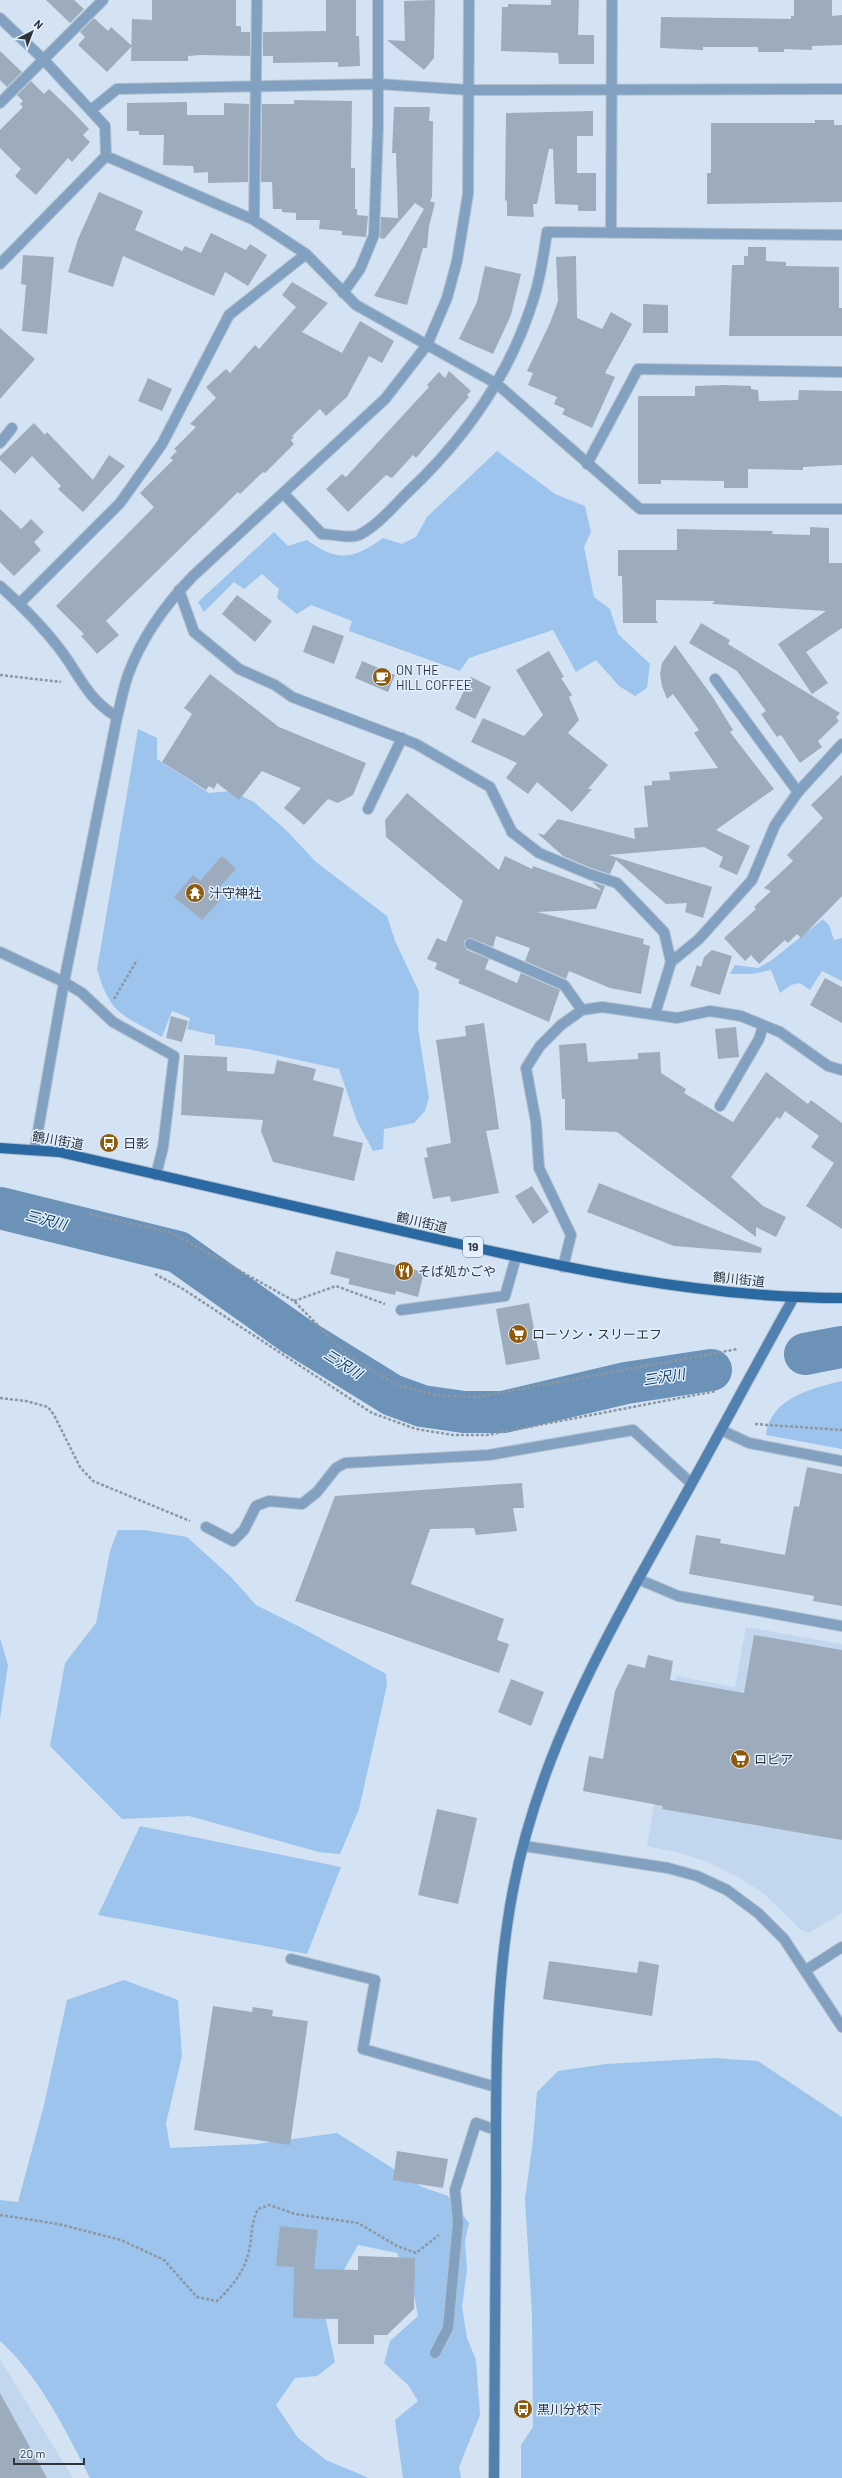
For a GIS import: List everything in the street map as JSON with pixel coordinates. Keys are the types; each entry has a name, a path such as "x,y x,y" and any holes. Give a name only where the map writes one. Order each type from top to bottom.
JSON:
{"main road":[{"name":"鶴川街道","path":"0,1148 35,1148 59,1152 563,1267 686,1286 794,1297 842,1298"},
{"path":"494,2478 496,2088 502,1965 514,1888 524,1846 536,1800 562,1727 593,1663 794,1297"}],"street":[{"path":"0,103 102,0"},
{"path":"254,220 257,0"},
{"path":"343,293 360,269 374,235 378,84 378,0"},
{"path":"35,1148 64,982 117,717 128,675 146,637 179,590 386,399 427,345 447,298 457,261 467,202 470,0"},
{"path":"611,232 612,0"},
{"path":"0,18 43,59 105,126 106,156 0,264"},
{"path":"91,110 117,89 256,88 378,84 469,90 611,88 842,89"},
{"path":"106,156 254,220 306,254 329,275 343,293 356,305 497,384 640,509 842,508"},
{"path":"284,494 322,534 358,535 381,517 433,469 470,426 497,384 523,329 536,293 547,232 842,234"},
{"path":"20,604 120,502 162,444 229,316 306,254"},
{"path":"587,464 638,369 842,372"},
{"path":"0,443 12,428"},
{"path":"0,586 20,604 59,648 100,706 117,717"},
{"path":"179,590 194,632 239,669 275,685 292,697 416,744 490,787 512,832 539,853 589,874 617,883 664,932 671,962 655,1014"},
{"path":"715,679 798,792"},
{"path":"368,809 402,738"},
{"path":"671,962 699,940 752,880 775,825 798,792 842,744"},
{"path":"470,944 564,985 582,1010"},
{"path":"0,952 64,982 82,993 105,1015 174,1056 163,1147 156,1175"},
{"path":"563,1267 571,1235 539,1168 536,1122 526,1068 540,1046 561,1025 582,1010 602,1007 677,1018 710,1011 740,1016 780,1032 828,1066 842,1070"},
{"path":"720,1106 759,1039 763,1026"},
{"path":"401,1310 505,1296 516,1257"},
{"path":"206,1527 233,1542 244,1530 256,1506 269,1501 302,1504 317,1492 336,1468 345,1463 489,1455 633,1430 691,1483"},
{"path":"721,1430 749,1443 842,1461"},
{"path":"638,1579 678,1596 842,1626"},
{"path":"524,1846 668,1868 696,1876 727,1890 758,1913 784,1939 806,1970 842,2027"},
{"path":"806,1970 842,1948"},
{"path":"291,1959 375,1980 363,2049 496,2088"},
{"path":"434,2353 448,2328 458,2222 455,2190 476,2123 496,2130"}],"path":[{"path":"0,675 84,685"},
{"path":"105,1015 137,960"},
{"path":"90,1214 172,1233 294,1301 347,1355 397,1385 440,1396 477,1397 738,1349"},
{"path":"155,1274 183,1289 372,1413 416,1429 453,1435 487,1435 716,1391"},
{"path":"294,1301 336,1286 401,1310"},
{"path":"0,1398 26,1401 48,1407 54,1415 77,1462 93,1481 206,1527"},
{"path":"755,1424 842,1430"},
{"path":"0,2214 58,2224 121,2240 164,2260 197,2297 217,2301 233,2286 248,2255 251,2224 258,2209 270,2205 295,2214 358,2223 397,2246 416,2253 458,2222"}],"shaded area":[{"path":"497,451 555,494 585,506 591,532 584,547 594,597 610,609 618,634 650,664 647,688 635,696 619,686 596,660 576,672 553,630 469,658 460,671 349,631 352,621 311,605 297,614 277,598 279,589 262,574 244,589 234,582 204,612 198,602 274,532 288,546 307,540 327,552 345,556 363,551 383,538 402,544 416,537 427,517"},
{"path":"138,729 157,738 157,759 209,793 231,791 254,802 286,830 316,862 387,916 395,941 419,992 418,1028 429,1098 425,1111 414,1123 384,1129 383,1149 373,1151 357,1121 339,1069 248,1049 215,1045 215,1035 187,1029 190,1018 172,1011 162,1037 128,1018 113,1005 107,996 97,969"},
{"path":"823,919 829,925 834,940 842,938 842,981 822,971 810,990 800,983 791,985 780,993 771,970 752,974 730,974 735,965 758,968 772,960"},
{"path":"842,1381 842,1449 766,1435 769,1422 775,1412 784,1404 806,1391"},
{"path":"118,1530 144,1530 187,1537 231,1577 256,1605 386,1674 387,1685 359,1809 340,1854 319,1852 189,1816 122,1819 50,1746 65,1663 96,1623 110,1551"},
{"path":"746,1627 842,1644 842,1913 809,1933 801,1930 763,1893 736,1876 708,1862 676,1852 647,1846 676,1676 735,1687"},
{"path":"0,1638 8,1665 0,1719"},
{"path":"140,1826 341,1867 307,1954 98,1915"},
{"path":"124,1980 178,2000 182,2056 166,2123 170,2148 257,2144 337,2133 422,2187 448,2196 469,2223 465,2241 467,2269 462,2307 467,2338 476,2360 480,2415 459,2467 461,2478 403,2478 395,2420 418,2401 408,2385 384,2363 390,2341 418,2316 412,2284 397,2253 358,2245 345,2268 332,2282 326,2320 335,2362 317,2376 295,2378 276,2405 298,2438 326,2460 369,2478 90,2478 62,2423 40,2388 28,2371 0,2341 0,2200 18,2202 44,2105 67,2000"},
{"path":"713,2058 758,2061 842,2117 842,2478 521,2478 521,2445 533,2427 532,2314 525,2199 533,2140 537,2092 558,2071 606,2064"},
{"path":"0,2359 73,2478 0,2478"}],"building":[{"path":"46,0 74,0 84,9 70,23"},
{"path":"152,0 236,0 236,26 241,26 241,32 250,32 250,56 201,55 188,56 188,61 131,61 132,19 152,20"},
{"path":"326,0 356,0 356,36 359,36 360,66 338,67 338,62 273,63 273,56 263,56 263,32 326,31"},
{"path":"435,0 434,58 424,70 387,40 405,41 404,1"},
{"path":"551,0 579,0 578,35 594,35 594,64 559,64 558,53 501,51 502,7 508,7 508,4 551,5"},
{"path":"794,0 832,0 832,16 842,15 842,45 812,46 812,50 784,49 784,52 758,52 758,47 703,47 703,50 660,48 661,17 791,19 791,16 794,16"},
{"path":"94,18 108,31 111,27 132,46 107,72 78,45 85,37 80,32"},
{"path":"0,51 22,72 7,87 0,80"},
{"path":"31,81 44,94 49,89 70,109 89,129 83,135 90,142 72,162 68,158 36,195 15,176 21,169 0,148 0,130 23,107 20,104 23,101 17,95"},
{"path":"294,100 352,101 351,168 355,168 355,209 357,209 357,215 368,216 366,237 342,235 342,231 319,229 320,220 296,220 296,213 282,212 282,209 273,209 272,182 261,182 262,104 294,104"},
{"path":"187,102 187,115 224,115 224,103 249,104 248,182 208,183 208,172 194,173 193,166 163,165 164,135 139,135 139,131 127,131 127,103"},
{"path":"394,107 430,107 429,121 433,121 432,197 430,201 435,203 429,226 427,248 423,248 407,305 374,296 424,209 415,203 384,239 380,238 381,217 398,218 396,153 392,153"},
{"path":"593,111 593,136 577,136 577,173 596,173 596,211 578,211 578,205 555,204 553,149 549,149 537,204 533,204 534,217 507,216 507,201 505,200 506,113"},
{"path":"815,120 834,120 834,125 842,125 842,202 707,204 707,173 711,173 711,123 815,123"},
{"path":"99,192 143,211 135,230 182,251 185,246 201,253 211,233 246,250 250,244 267,255 248,286 225,272 214,296 123,256 113,287 68,272 78,239"},
{"path":"748,247 766,247 766,261 786,262 786,266 839,267 839,308 842,308 842,336 729,336 732,265 744,265 744,256 748,256"},
{"path":"23,255 54,257 47,334 22,331 26,285 21,284"},
{"path":"576,256 577,318 602,329 611,312 632,324 605,373 615,377 592,428 562,414 565,409 554,404 557,397 528,385 533,373 527,371 550,323 558,301 556,257"},
{"path":"485,266 521,274 511,315 493,354 459,339 477,302"},
{"path":"292,282 328,303 302,332 342,353 360,321 394,341 382,363 369,356 347,397 326,416 320,409 292,436 294,437 291,440 294,444 265,473 263,472 240,494 238,492 106,621 119,635 97,654 81,636 84,634 56,606 154,507 140,493 173,460 170,458 177,451 174,449 196,427 190,424 216,398 206,387 226,369 230,373 255,345 259,349 296,307 282,295"},
{"path":"643,304 668,305 668,333 643,333"},
{"path":"0,328 35,359 0,399"},
{"path":"449,371 471,391 467,395 469,397 416,458 413,455 392,478 386,475 348,512 326,489 342,474 346,477 429,387 427,385 439,372 445,378"},
{"path":"148,378 172,389 162,411 138,401"},
{"path":"695,386 751,386 751,389 758,390 759,401 798,400 799,390 842,391 842,465 803,467 803,470 748,469 748,488 724,488 724,481 661,480 661,484 638,484 638,396 695,396"},
{"path":"34,423 45,435 47,432 93,480 109,455 125,466 83,512 58,489 61,486 32,456 15,474 0,460 0,456"},
{"path":"0,509 21,529 31,519 44,532 34,542 41,550 14,576 0,562"},
{"path":"810,527 829,528 829,563 842,563 842,628 806,652 828,683 812,694 778,644 826,611 712,604 715,601 656,600 656,620 658,623 623,623 622,576 618,576 618,550 677,550 677,529 773,531 772,534 810,535"},
{"path":"237,595 272,621 255,642 222,614"},
{"path":"701,623 730,640 728,644 840,713 836,717 839,721 818,741 822,747 800,763 781,735 777,737 761,714 766,711 737,671 689,643"},
{"path":"313,625 344,636 334,664 303,652"},
{"path":"675,645 712,696 733,730 730,732 774,789 716,830 750,846 737,875 719,867 723,857 704,847 609,855 712,887 703,918 685,912 687,903 666,904 616,860 610,874 591,868 563,856 537,833 544,835 558,819 635,839 634,828 648,827 644,786 652,785 652,781 670,780 669,772 718,768 694,733 699,730 673,694 667,699 662,686 660,674 662,663"},
{"path":"549,651 564,677 561,678 572,695 569,697 579,720 568,733 608,765 588,789 592,789 572,812 537,782 528,794 506,778 517,763 471,742 483,718 524,736 543,715 516,670"},
{"name":"ON THE HILL COFFEE","path":"362,661 395,675 388,692 355,678"},
{"path":"210,674 279,727 366,763 353,795 338,803 328,799 304,825 284,808 301,788 262,771 239,800 217,783 214,789 209,786 206,790 162,762 192,714 184,708"},
{"path":"471,677 491,687 475,719 455,709"},
{"path":"842,775 842,896 801,938 797,934 788,943 785,940 759,964 751,955 745,961 724,938 756,909 754,907 771,891 764,888 793,861 787,855 823,818 811,805"},
{"path":"407,793 499,870 505,856 532,869 533,866 602,891 592,882 605,886 596,909 537,912 644,939 643,944 650,946 641,994 610,988 569,971 566,979 525,961 530,948 496,936 493,947 470,938 464,941 464,945 467,950 489,959 485,969 517,983 521,973 560,990 549,1022 458,983 460,980 435,969 437,963 427,959 437,938 446,942 463,901 386,837 385,820"},
{"path":"222,856 236,869 214,893 221,899 202,920 174,897 193,875 200,881"},
{"path":"712,950 732,956 720,995 690,986 697,965 701,967 704,957"},
{"path":"825,978 842,987 842,1023 810,1005"},
{"path":"171,1016 188,1021 182,1042 166,1038"},
{"path":"484,1023 499,1129 486,1131 499,1193 451,1202 450,1196 433,1199 424,1158 428,1157 426,1148 451,1143 436,1040 466,1036 465,1026"},
{"path":"736,1027 739,1057 718,1059 715,1029"},
{"path":"586,1043 588,1062 638,1059 638,1053 660,1052 661,1073 686,1089 684,1093 733,1122 766,1072 808,1104 811,1100 842,1123 842,1229 806,1206 834,1163 811,1147 819,1136 785,1111 780,1119 777,1117 731,1177 763,1206 786,1217 776,1237 756,1227 756,1237 617,1132 565,1130 565,1099 562,1099 559,1045"},
{"path":"184,1055 227,1057 227,1071 274,1074 277,1060 316,1069 313,1080 344,1088 333,1136 363,1143 354,1181 273,1162 261,1131 263,1120 181,1115"},
{"path":"599,1183 762,1248 761,1253 674,1246 587,1212"},
{"path":"532,1186 549,1212 533,1224 515,1196"},
{"path":"336,1251 424,1272 418,1297 396,1291 395,1295 348,1284 350,1279 330,1274"},
{"name":"ローソン・スリーエフ","path":"529,1303 540,1359 506,1365 496,1309"},
{"path":"807,1467 842,1474 842,1606 813,1601 814,1596 689,1574 696,1535 721,1539 720,1543 785,1555 794,1506 799,1507"},
{"path":"522,1483 524,1508 513,1508 517,1531 476,1535 474,1528 430,1529 411,1584 504,1619 497,1640 509,1644 499,1673 295,1601 335,1496"},
{"path":"754,1635 842,1650 842,1840 662,1809 663,1806 583,1791 589,1756 603,1759 615,1691 628,1664 645,1668 648,1655 673,1661 670,1680 744,1693"},
{"path":"511,1679 544,1692 531,1726 498,1712"},
{"path":"437,1809 477,1818 458,1904 418,1895"},
{"path":"549,1961 637,1973 639,1961 659,1965 652,2016 543,1999"},
{"path":"213,2006 252,2012 253,2007 273,2010 272,2016 308,2021 290,2145 194,2130"},
{"path":"397,2151 448,2159 443,2188 393,2180"},
{"path":"280,2226 318,2230 314,2269 358,2270 358,2256 415,2258 414,2309 387,2335 374,2335 374,2344 338,2344 338,2319 293,2318 294,2267 276,2266"},
{"path":"0,2393 47,2478 0,2478"}],"waterway":[{"name":"三沢川","path":"0,1208 178,1252 295,1335 392,1395 422,1406 464,1412 503,1412 626,1383 711,1370"},
{"name":"三沢川","path":"805,1354 842,1347"}],"place":[{"name":"ON THE HILL COFFEE","path":"382,677"},
{"name":"汁守神社","path":"195,893"},
{"name":"日影","path":"109,1143"},
{"name":"そば処かごや","path":"404,1271"},
{"name":"ローソン・スリーエフ","path":"518,1334"},
{"name":"ロピア","path":"740,1759"},
{"name":"黒川分校下","path":"523,2409"}]}
